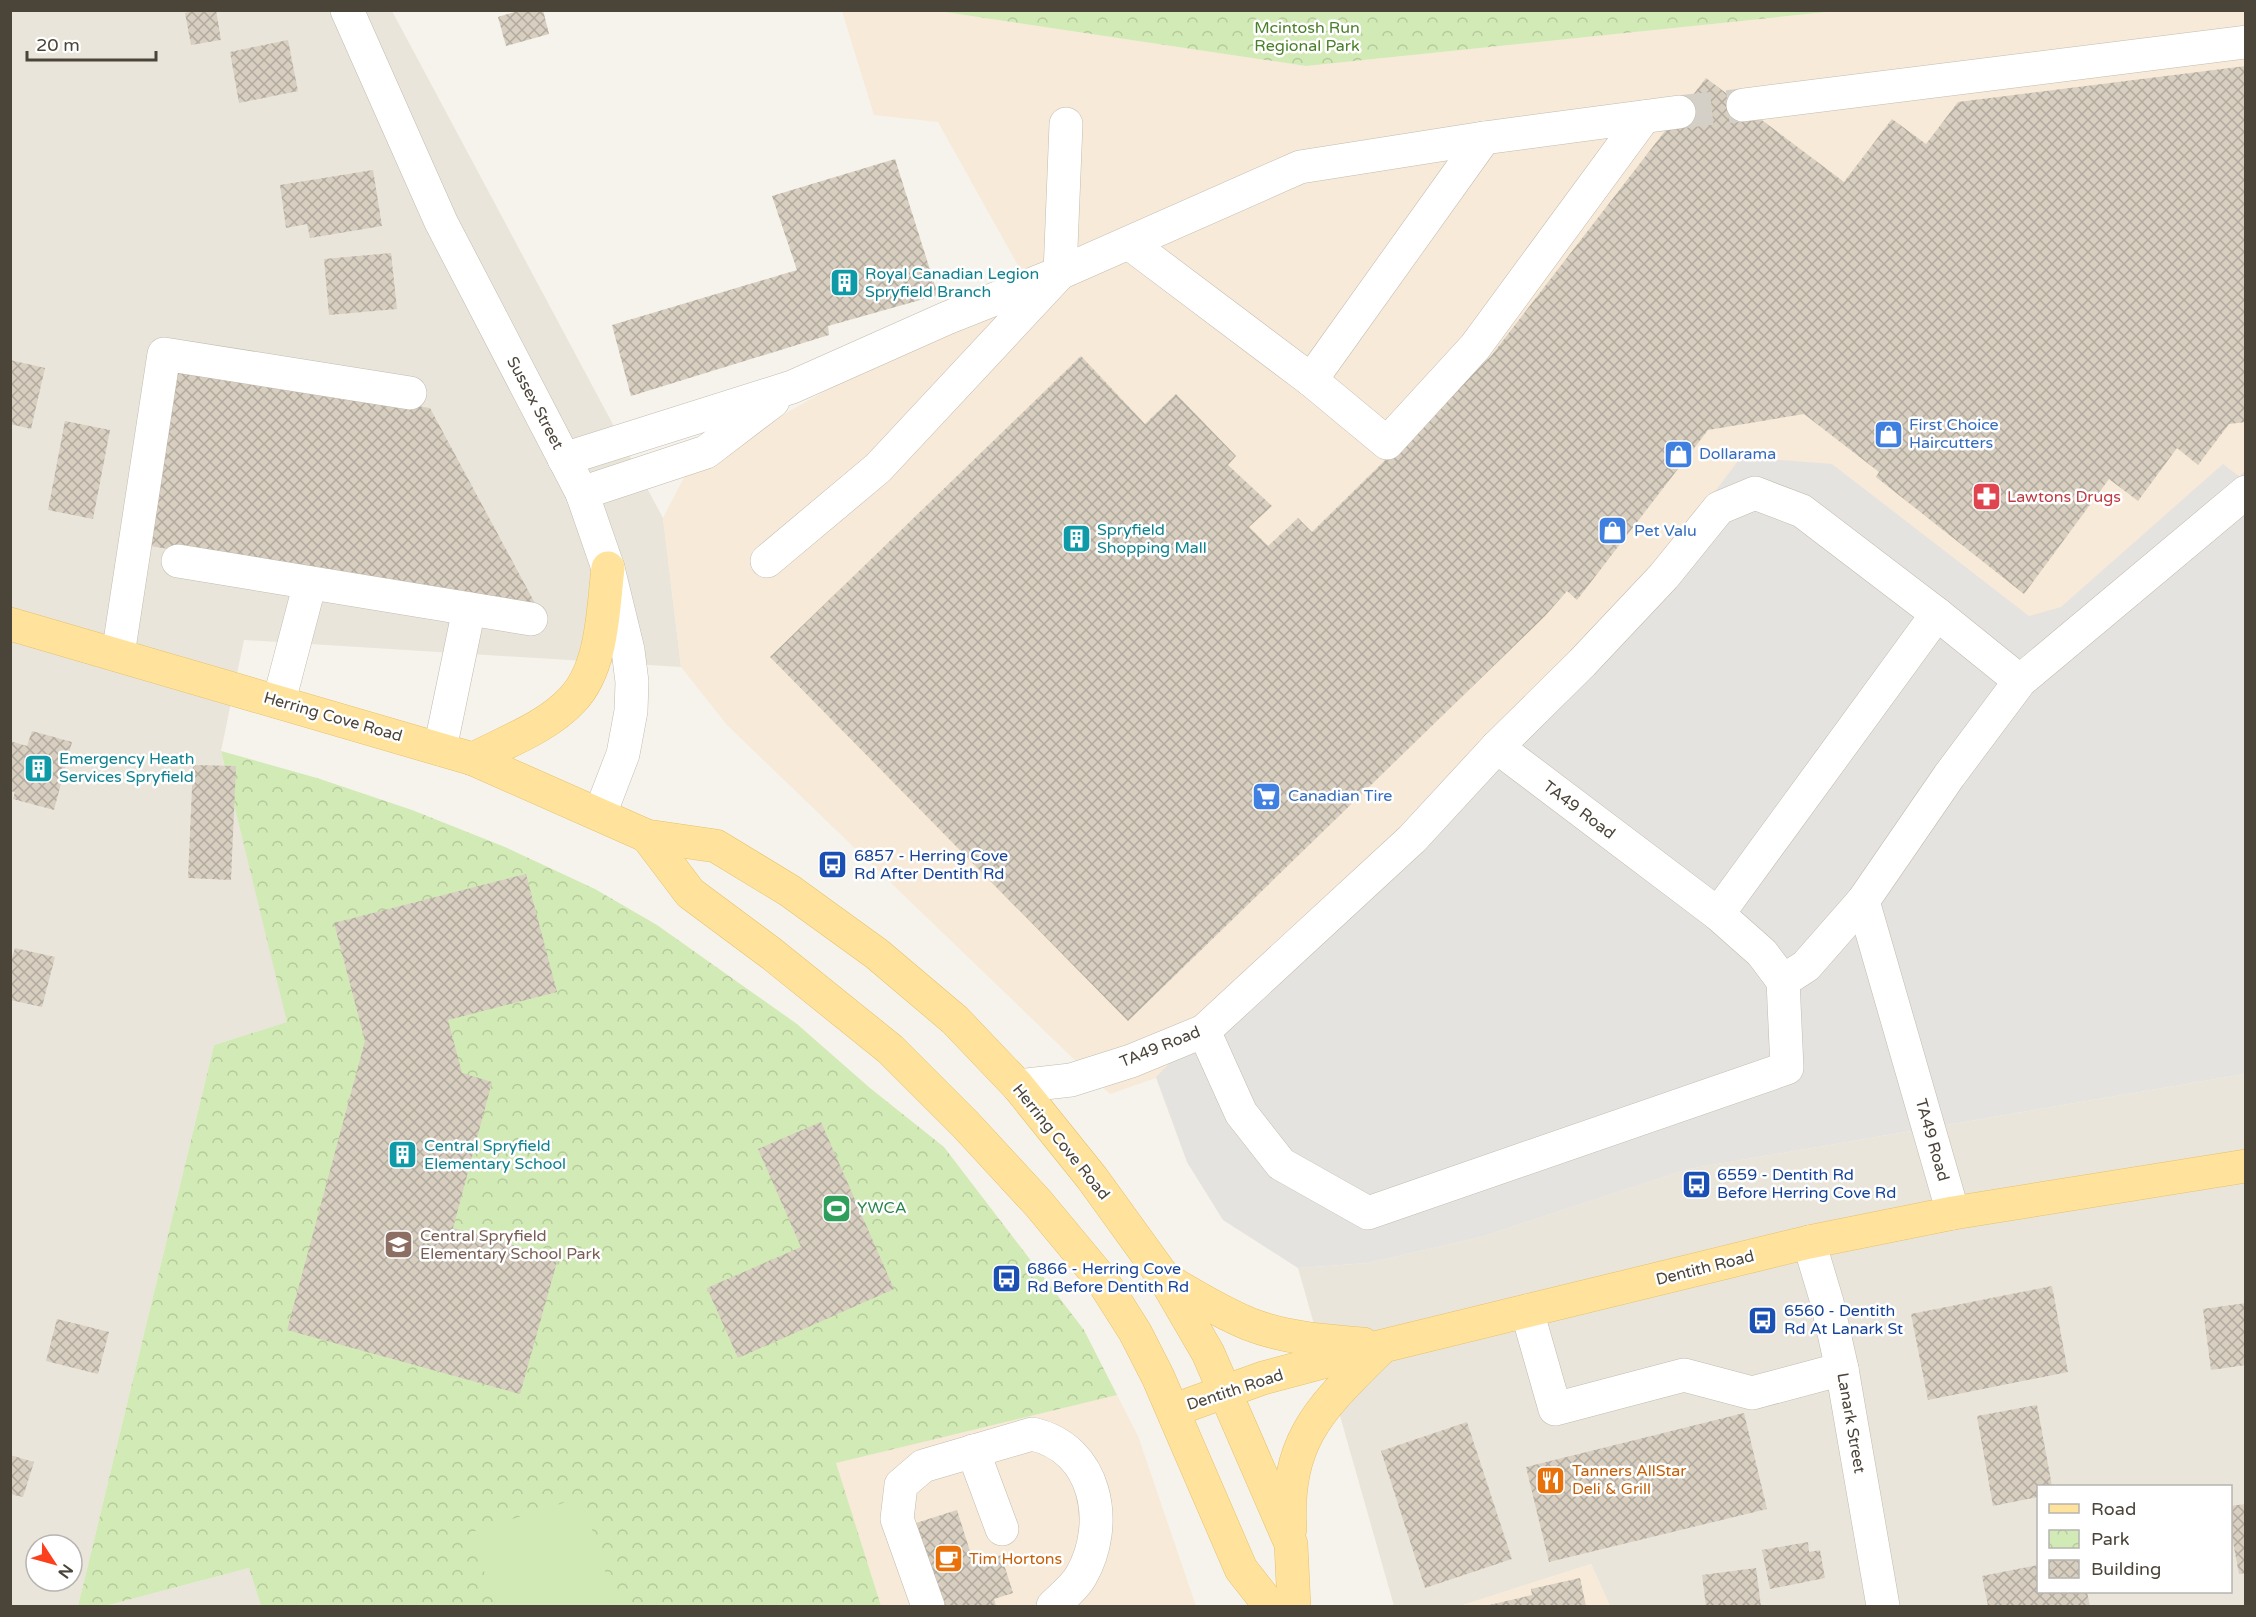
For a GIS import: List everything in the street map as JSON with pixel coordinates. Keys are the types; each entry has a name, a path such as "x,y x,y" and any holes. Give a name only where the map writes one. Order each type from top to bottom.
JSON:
{"main road":[{"path":"473,759 530,730 574,699 589,673 599,642 608,568"},
{"name":"Herring Cove Road","path":"10,624 473,759 647,836 716,846 789,891 877,954 955,1020 1018,1086 1092,1178 1165,1279 1208,1353 1291,1544 1294,1606"},
{"name":"Herring Cove Road","path":"647,836 690,893 772,954 890,1049 966,1125 1038,1203 1102,1280 1135,1332 1174,1410 1241,1569 1270,1606"},
{"name":"Dentith Road","path":"1174,1410 1263,1378 1383,1346 1809,1242 1953,1213 2246,1166"},
{"path":"1165,1279 1212,1307 1250,1324 1308,1338 1383,1346"},
{"path":"1291,1544 1288,1498 1293,1466 1309,1428 1335,1394 1383,1346"}],"street":[{"name":"Sussex Street","path":"347,10 441,222 582,494 608,568 628,650 632,682 631,711 623,754 600,814"},
{"path":"1743,105 2246,42"},
{"path":"564,459 792,387 947,318 1060,273 1300,167 1484,138 1679,112"},
{"path":"1129,243 1311,380 1387,442 1475,347 1644,117"},
{"path":"767,561 878,468 1060,273 1066,124"},
{"path":"1311,380 1484,138"},
{"path":"118,655 164,354 410,393"},
{"path":"582,494 705,452 792,387"},
{"path":"1204,1031 1241,1113 1281,1164 1368,1213 1787,1068 1783,981 1806,966 1863,901 1949,776 2020,681 2246,492"},
{"path":"1497,747 1582,663 1664,576 1719,508 1755,493 1802,511 2020,681"},
{"path":"178,561 531,620"},
{"path":"279,701 310,583"},
{"path":"440,749 469,609"},
{"path":"1718,914 1937,614"},
{"name":"TA49 Road","path":"1018,1086 1071,1080 1131,1061 1204,1031 1412,839 1497,747 1718,914 1762,953 1783,981"},
{"name":"TA49 Road","path":"1863,901 1953,1213"},
{"name":"Lanark Street","path":"1809,1242 1827,1302 1842,1369 1883,1606"},
{"path":"1527,1311 1555,1409 1684,1375 1752,1393 1842,1369"},
{"path":"928,1606 897,1519 901,1485 923,1466 1032,1434 1049,1438 1067,1450 1085,1472 1095,1493 1096,1537 1081,1576 1053,1606"},
{"path":"973,1451 1002,1529"}],"shaded area":[{"path":"11,11 392,11 663,518 681,667 244,640 221,751 288,1022 214,1045 84,1581 84,1533 24,1533 24,1593 81,1593 78,1606 11,1606"},
{"name":"Spryfield Shopping Mall","path":"842,11 938,11 1306,66 1837,11 2245,11 2245,1074 1688,1169 1481,1237 1368,1263 1298,1268 1223,1220 1187,1162 1156,1078 1110,1094 727,725 681,667 663,518 689,468 1025,278 938,122 874,115"},
{"path":"1741,457 1832,464 2029,616 2061,607 2223,464 2240,477 2245,470 2245,1074 1688,1169 1481,1237 1368,1263 1298,1268 1223,1220 1187,1162 1156,1077 1594,638 1611,630"},
{"path":"2245,1074 2245,1606 1610,1606 1591,1564 1460,1606 1394,1606 1298,1268 1368,1263 1481,1237 1688,1169"},
{"path":"1117,1395 1138,1436 1196,1606 881,1606 835,1463"},
{"path":"1591,1564 1610,1606 1460,1606"},
{"path":"249,1568 261,1606 105,1606"}],"green space":[{"name":"Mcintosh Run Regional Park","path":"938,11 1837,11 1306,66"},
{"name":"Central Spryfield Elementary School Park","path":"221,751 317,778 412,810 505,847 595,889 657,925 797,1024 870,1088 944,1147 1084,1330 1117,1395 836,1463 881,1606 261,1606 249,1568 105,1606 78,1606 81,1593 84,1593 84,1581 214,1045 287,1022"},
{"path":"582,1497 616,1606 495,1606 472,1532"}],"building":[{"path":"216,10 221,40 191,45 185,13"},
{"path":"521,10 543,10 549,34 506,46 498,17"},
{"path":"288,40 298,91 239,103 230,52"},
{"name":"Spryfield Shopping Mall","path":"2246,66 2246,422 2229,424 2198,465 2177,448 2138,501 2109,479 2024,594 1876,477 1879,472 1804,414 1708,430 1577,600 1567,591 1545,616 1128,1021 770,657 1081,356 1145,424 1176,394 1236,456 1228,465 1272,506 1249,527 1268,546 1298,518 1312,532 1491,356 1706,78 1844,182 1892,119 1926,144 1958,102"},
{"name":"Royal Canadian Legion Spryfield Branch","path":"895,159 938,295 828,326 829,335 631,396 612,325 797,270 772,196"},
{"path":"373,170 382,226 310,238 307,224 286,228 280,185"},
{"path":"391,253 397,309 329,315 324,259"},
{"path":"10,360 45,368 31,429 10,424"},
{"path":"178,368 430,408 537,607 150,546"},
{"path":"65,421 110,430 93,519 48,510"},
{"name":"Emergency Heath Services Spryfield","path":"32,731 72,742 54,810 13,799 15,792 10,791 10,741 27,746"},
{"path":"193,765 236,766 231,880 188,878"},
{"name":"Central Spryfield Elementary School","path":"526,874 557,992 448,1020 462,1073 492,1082 453,1228 558,1258 520,1394 287,1330 365,1041 334,923"},
{"path":"15,948 55,957 42,1007 10,1000 10,964"},
{"path":"821,1122 894,1289 738,1358 707,1288 801,1247 758,1149"},
{"path":"2052,1286 2068,1372 1928,1400 1911,1314"},
{"path":"2246,1303 2246,1365 2211,1370 2203,1309"},
{"path":"57,1319 109,1332 98,1374 46,1361"},
{"path":"2037,1405 2052,1485 2037,1485 2037,1497 1993,1506 1977,1416"},
{"path":"1744,1413 1767,1509 1549,1562 1526,1467"},
{"path":"1467,1422 1512,1559 1425,1588 1381,1451"},
{"path":"10,1455 34,1462 23,1497 10,1494"},
{"path":"2246,1504 2246,1573 2239,1574 2232,1537 2232,1506"},
{"name":"Tim Hortons","path":"957,1510 974,1564 1001,1555 1013,1593 994,1599 996,1606 930,1606 913,1524"},
{"path":"1808,1542 1809,1552 1820,1550 1825,1578 1770,1589 1762,1550"},
{"path":"2037,1565 2037,1593 2087,1593 2090,1606 1988,1606 1982,1576"},
{"path":"1756,1568 1761,1606 1706,1606 1702,1575"},
{"path":"1580,1578 1586,1606 1485,1606 1532,1595 1531,1589"}],"tunnel":[{"path":"1679,112 1743,105"}],"place":[{"name":"Royal Canadian Legion Spryfield Branch","path":"844,283"},
{"name":"First Choice Haircutters","path":"1888,434"},
{"name":"Dollarama","path":"1678,454"},
{"name":"Lawtons Drugs","path":"1986,497"},
{"name":"Pet Valu","path":"1613,531"},
{"name":"Spryfield Shopping Mall","path":"1076,539"},
{"name":"Emergency Heath Services Spryfield","path":"38,768"},
{"name":"Canadian Tire","path":"1267,796"},
{"name":"6857 - Herring Cove Rd After Dentith Rd","path":"833,865"},
{"name":"Central Spryfield Elementary School","path":"403,1155"},
{"name":"6559 - Dentith Rd Before Herring Cove Rd","path":"1696,1184"},
{"name":"YWCA","path":"836,1208"},
{"name":"Central Spryfield Elementary School Park","path":"399,1245"},
{"name":"6866 - Herring Cove Rd Before Dentith Rd","path":"1006,1278"},
{"name":"6560 - Dentith Rd At Lanark St","path":"1763,1320"},
{"name":"Tanners AllStar Deli & Grill","path":"1551,1480"},
{"name":"Tim Hortons","path":"948,1559"}]}
